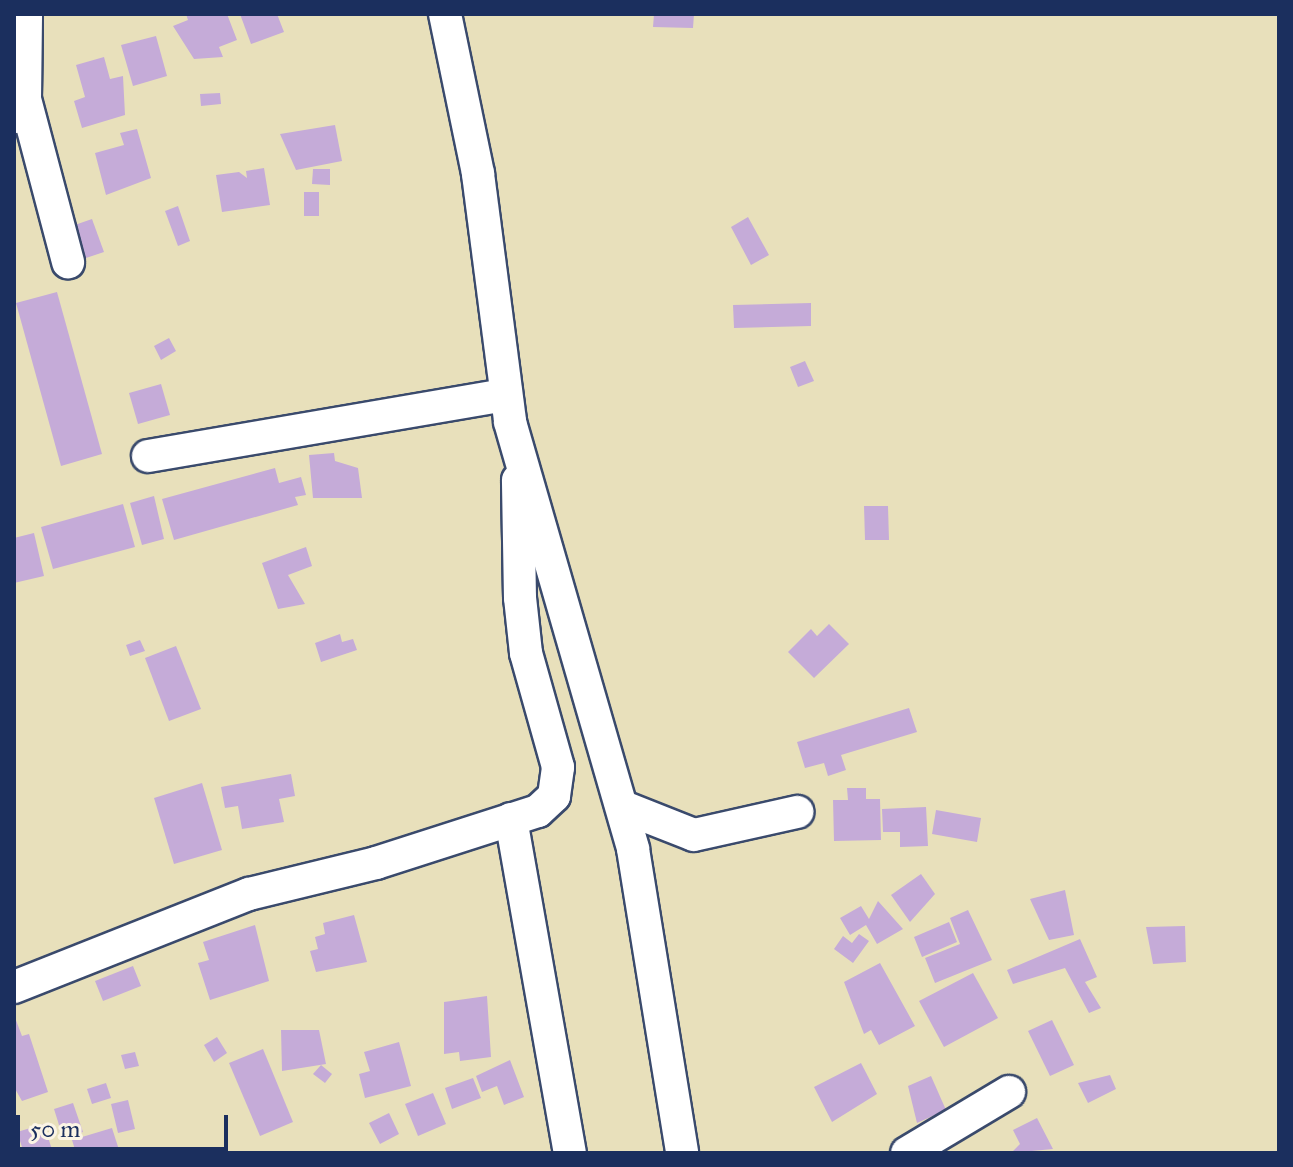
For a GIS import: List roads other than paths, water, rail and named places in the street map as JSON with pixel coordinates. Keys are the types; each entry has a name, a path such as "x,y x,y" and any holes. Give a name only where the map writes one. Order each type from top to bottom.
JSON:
{"street":[{"path":"26,14 19,109 68,262"},
{"path":"445,14 478,174 506,395 520,464 623,807 682,1153"},
{"path":"148,456 506,395"},
{"path":"14,987 249,894 538,811 559,784 526,653 515,520 520,464"},
{"path":"623,807 694,835 797,812"},
{"path":"511,819 570,1153"},
{"path":"907,1153 1009,1092"}]}
